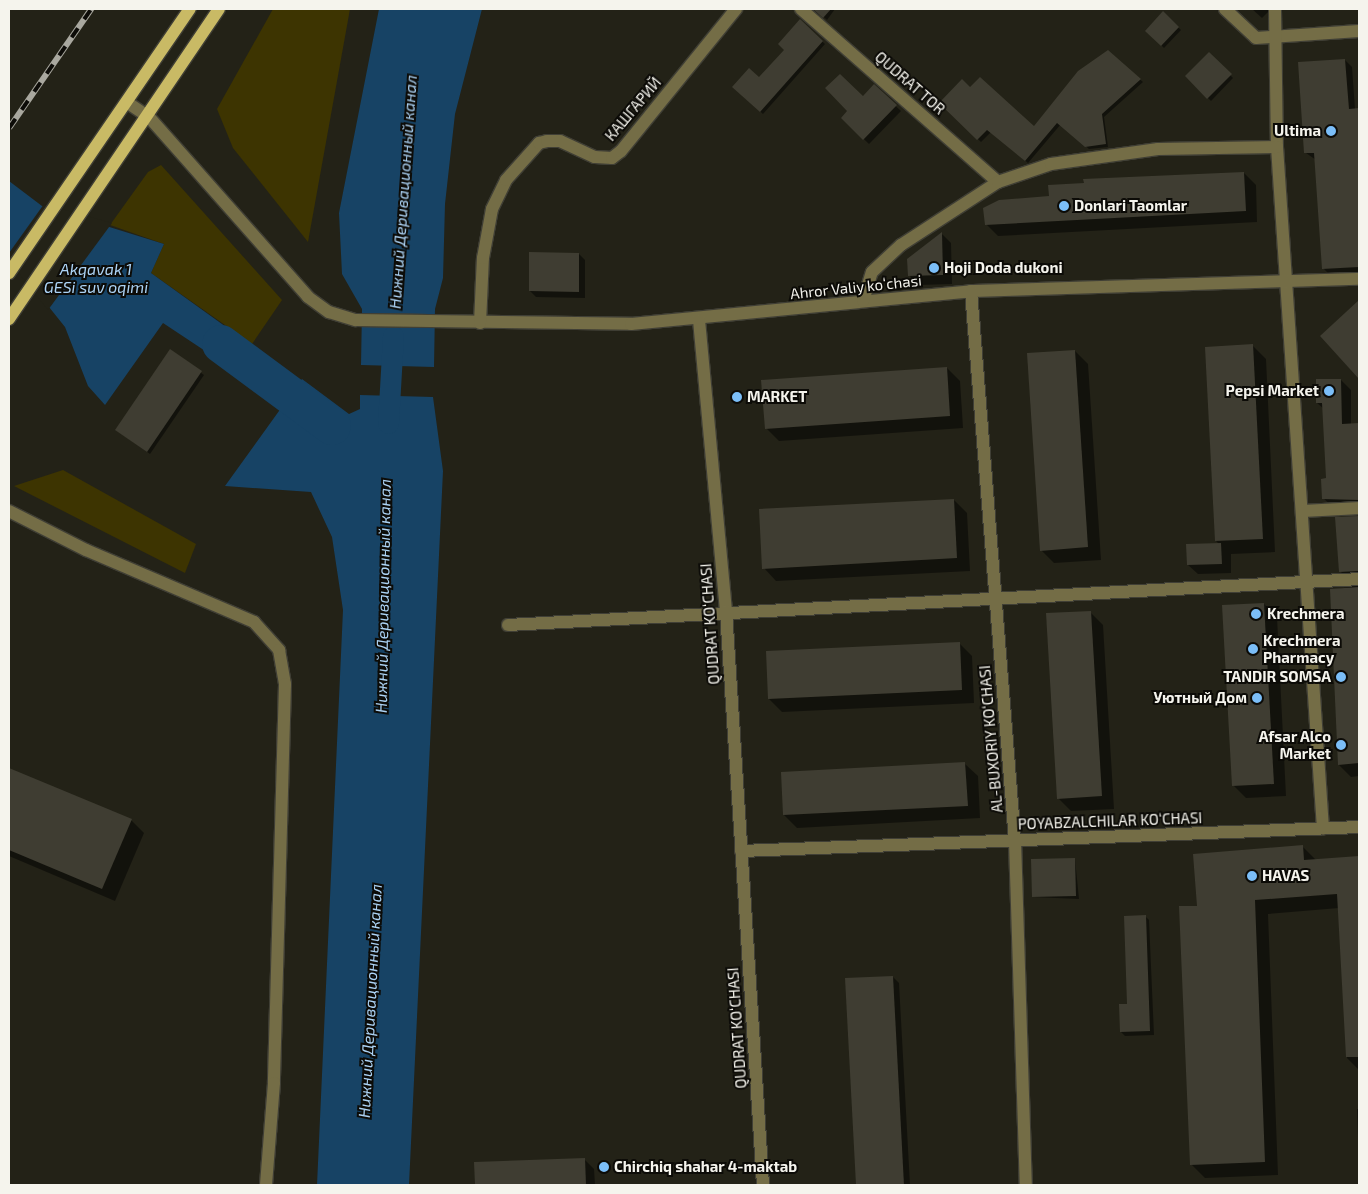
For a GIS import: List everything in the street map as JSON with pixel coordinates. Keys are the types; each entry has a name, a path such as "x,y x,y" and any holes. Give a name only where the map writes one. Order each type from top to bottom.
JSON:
{"main road":[{"path":"9,273 128,103 190,9"},
{"path":"9,319 150,117 219,9"}],"street":[{"name":"КАШГАРИЙ","path":"480,322 483,258 492,209 506,180 539,144 547,141 560,141 595,158 612,158 736,9"},
{"name":"QUDRAT TOR","path":"801,9 998,182"},
{"path":"1225,9 1256,38 1359,31"},
{"path":"1275,9 1278,146 1286,283 1310,582 1323,828"},
{"path":"128,103 150,117 308,297 329,312 356,320 439,322 699,320"},
{"path":"863,302 872,272 901,245 998,182 1051,164 1158,149 1278,146"},
{"name":"Ahror Valiy koʻchasi","path":"699,320 971,291 1286,283 1359,279"},
{"name":"AL-BUXORIY KO‘CHASI","path":"971,291 1015,842 1026,1185"},
{"name":"QUDRAT KO‘CHASI","path":"699,320 726,610 763,1185"},
{"path":"1304,511 1359,508"},
{"path":"9,511 86,550 254,622 279,650 284,684 283,754 274,1082 266,1185"},
{"path":"508,625 726,610 1359,579"},
{"name":"POYABZALCHILAR KO‘CHASI","path":"741,851 1015,842 1359,827"}],"shaded area":[{"path":"273,9 350,9 308,242 233,148 217,109"},
{"path":"161,165 282,300 252,344 151,273 164,244 110,225 148,172"},
{"path":"63,470 196,544 185,573 14,486"}],"water":[{"path":"379,9 482,9 455,114 445,204 443,278 435,309 434,367 361,365 362,309 342,274 339,213"},
{"name":"Akqavak 1 GESi suv oqimi","path":"9,181 42,206 164,244 151,273 272,360 255,384 163,323 105,405 88,386 65,327 9,257"},
{"path":"302,379 349,414 360,409 360,395 433,397 443,471 409,1185 317,1185 343,610 332,537 311,492 225,486"}],"pier":[{"path":"44,204 112,223 48,310 9,261 9,253"}],"building":[{"path":"813,9 831,9 823,18"},
{"path":"1163,11 1179,27 1161,46 1145,31"},
{"path":"800,19 823,41 760,112 732,87 749,68 759,77 784,50 778,44"},
{"path":"1108,50 1141,79 1102,114 1106,144 1085,147 1057,123 1025,161 987,130 977,140 939,103 962,79 970,87 980,77 1034,126 1078,71"},
{"path":"1209,52 1232,74 1207,99 1185,76"},
{"name":"Ultima","path":"1345,59 1349,109 1359,108 1359,267 1322,269 1314,153 1304,153 1298,62"},
{"path":"840,74 863,96 874,84 897,105 863,140 841,118 847,111 825,88"},
{"path":"1244,172 1246,211 985,225 983,208 999,200 1049,196 1048,185 1084,183 1083,179"},
{"path":"942,232 943,275 908,276 907,259"},
{"path":"529,252 579,253 579,292 529,291"},
{"path":"1359,300 1359,379 1320,336"},
{"path":"1253,344 1263,539 1215,541 1205,347"},
{"path":"170,349 202,371 147,452 115,430"},
{"path":"1075,350 1088,547 1040,551 1027,353"},
{"path":"947,367 950,416 765,429 761,380"},
{"path":"1316,379 1341,379 1342,424 1359,423 1359,500 1322,499 1321,479 1326,478 1322,403 1316,403"},
{"path":"954,499 957,558 762,569 759,509"},
{"path":"1359,516 1359,571 1339,572 1335,517"},
{"path":"1221,543 1222,564 1187,565 1186,544"},
{"path":"1359,587 1359,763 1338,765 1330,589"},
{"path":"1264,603 1274,784 1232,786 1222,605"},
{"path":"1091,611 1102,796 1057,799 1046,613"},
{"path":"960,642 962,690 768,699 766,651"},
{"path":"965,762 968,806 783,815 781,772"},
{"path":"9,768 132,819 102,889 9,850"},
{"path":"1303,845 1304,860 1359,856 1359,1057 1346,1057 1337,894 1255,900 1265,1162 1190,1165 1179,906 1197,906 1193,854"},
{"path":"1075,858 1076,896 1032,897 1031,859"},
{"path":"1146,915 1150,1031 1120,1032 1119,1004 1127,1004 1124,916"},
{"path":"893,976 904,1185 856,1185 845,978"},
{"path":"585,1158 586,1185 475,1185 474,1162"}],"waterway":[{"name":"Нижний Деривационный канал","path":"388,423 393,336"},
{"path":"221,344 332,426"}],"railway":[{"path":"9,128 91,9"}],"place":[{"name":"Ultima","path":"1331,131"},
{"name":"Donlari Taomlar","path":"1064,206"},
{"name":"Hoji Doda dukoni","path":"934,268"},
{"name":"Pepsi Market","path":"1329,391"},
{"name":"MARKET","path":"737,397"},
{"name":"Krechmera","path":"1256,614"},
{"name":"Krechmera Pharmacy","path":"1253,649"},
{"name":"TANDIR SOMSA","path":"1341,677"},
{"name":"Уютный Дом","path":"1257,698"},
{"name":"Afsar Alco Market","path":"1341,745"},
{"name":"HAVAS","path":"1252,876"},
{"name":"Chirchiq shahar 4-maktab","path":"604,1167"}]}
